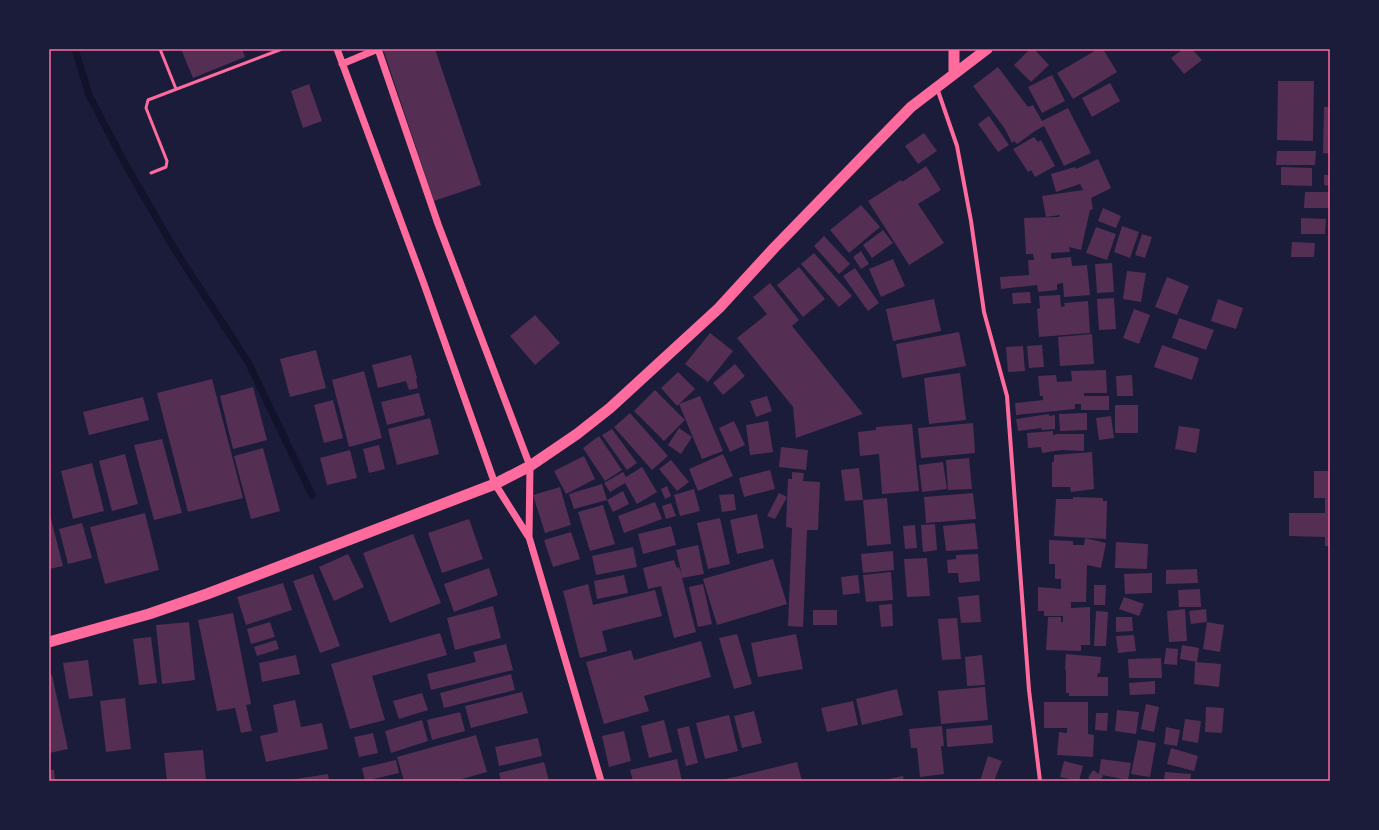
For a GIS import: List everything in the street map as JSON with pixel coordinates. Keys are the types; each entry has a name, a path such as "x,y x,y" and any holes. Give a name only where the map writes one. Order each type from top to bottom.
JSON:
{"highway":[{"path":"954,49 954,74"},
{"path":"49,642 149,614 207,594 495,484 530,466 577,434 610,408 660,363 719,308 774,248 911,107 987,49"}],"street":[{"path":"337,49 422,277 495,484 529,536 601,781"},
{"path":"342,64 378,49 438,224 530,466 529,536"},
{"path":"937,87 957,146 972,221 984,312 1007,396 1029,690 1040,781"}],"lane":[{"path":"160,49 176,89"},
{"path":"150,173 166,167 167,161 146,108 148,100 282,49"}],"building":[{"path":"181,49 242,49 245,57 193,78"},
{"path":"383,49 435,49 481,185 434,201"},
{"path":"1030,49 1034,49 1049,65 1031,82 1014,65"},
{"path":"1098,49 1103,49 1117,72 1073,99 1057,73"},
{"path":"1183,49 1192,49 1202,60 1184,74 1171,58"},
{"path":"998,67 1028,107 1033,105 1042,121 1068,108 1091,153 1064,166 1044,126 1017,144 1014,141 1012,143 1005,129 973,86"},
{"path":"1052,75 1065,101 1042,113 1028,87"},
{"path":"1278,81 1314,81 1313,141 1277,140"},
{"path":"1110,83 1120,101 1092,117 1082,98"},
{"path":"309,84 322,121 303,128 291,91"},
{"path":"1324,107 1330,107 1330,154 1323,153"},
{"path":"989,116 1009,145 998,152 978,124"},
{"path":"924,133 937,151 918,164 905,146"},
{"path":"1034,137 1038,142 1041,140 1055,166 1035,177 1031,170 1028,172 1013,149"},
{"path":"1277,151 1316,151 1315,165 1276,165"},
{"path":"1098,159 1111,188 1091,198 1093,209 1090,210 1081,250 1069,247 1070,252 1051,253 1051,259 1071,257 1072,266 1087,265 1090,295 1064,297 1063,283 1057,284 1057,290 1038,292 1037,285 1001,289 1000,277 1029,275 1028,260 1034,260 1033,254 1026,254 1024,218 1059,217 1060,215 1046,217 1042,196 1083,190 1080,184 1056,192 1051,174 1075,167 1076,169"},
{"path":"926,166 941,190 918,204 944,243 909,265 868,201 901,180 902,182"},
{"path":"1281,167 1312,168 1312,186 1281,185"},
{"path":"1324,175 1330,175 1330,186 1324,185"},
{"path":"1305,192 1330,192 1330,208 1304,208"},
{"path":"861,205 880,227 849,253 830,230"},
{"path":"1103,208 1121,216 1116,228 1098,221"},
{"path":"1301,218 1326,219 1325,234 1301,234"},
{"path":"1122,226 1139,232 1130,258 1114,252"},
{"path":"1096,227 1116,234 1107,260 1086,253"},
{"path":"883,230 893,243 872,258 863,245"},
{"path":"1142,234 1152,237 1145,258 1135,255"},
{"path":"824,236 850,264 839,274 814,246"},
{"path":"1292,242 1315,243 1314,257 1291,257"},
{"path":"861,251 869,264 861,269 853,257"},
{"path":"814,253 852,296 839,307 801,264"},
{"path":"893,259 905,286 881,297 869,269"},
{"path":"1112,263 1114,292 1097,293 1095,264"},
{"path":"799,267 825,299 803,317 777,285"},
{"path":"855,268 879,303 868,311 843,276"},
{"path":"1127,271 1146,273 1141,302 1123,299"},
{"path":"1167,277 1189,286 1177,315 1155,307"},
{"path":"770,283 799,320 792,326 863,414 796,438 793,407 737,338 767,314 753,297"},
{"path":"1030,292 1031,303 1013,304 1012,293"},
{"path":"1060,295 1061,307 1065,306 1064,303 1088,301 1090,333 1039,337 1037,309 1040,308 1039,296"},
{"path":"1114,298 1116,329 1099,330 1097,299"},
{"path":"934,299 941,331 893,341 886,309"},
{"path":"1218,299 1243,308 1236,329 1211,321"},
{"path":"1134,309 1150,315 1139,344 1123,338"},
{"path":"535,315 560,343 535,365 510,336"},
{"path":"1179,318 1214,330 1206,350 1172,338"},
{"path":"959,332 966,366 902,378 896,344"},
{"path":"710,333 733,351 708,382 685,364"},
{"path":"1092,334 1094,364 1060,366 1058,337"},
{"path":"1042,345 1044,367 1029,368 1027,346"},
{"path":"1162,345 1199,358 1192,380 1154,367"},
{"path":"1023,346 1025,371 1008,372 1006,347"},
{"path":"316,350 326,388 290,397 280,359"},
{"path":"411,355 418,388 409,390 406,381 378,388 372,365"},
{"path":"735,364 745,376 723,395 713,383"},
{"path":"1106,370 1107,393 1084,393 1084,396 1109,396 1109,410 1081,410 1081,404 1075,404 1075,409 1016,415 1015,403 1043,400 1043,396 1040,396 1038,376 1056,375 1057,382 1072,381 1071,371"},
{"path":"364,371 382,438 349,447 332,380"},
{"path":"678,372 695,389 677,406 661,388"},
{"path":"960,373 966,420 929,424 924,378"},
{"path":"1132,375 1133,396 1117,396 1116,376"},
{"path":"212,379 243,498 188,512 157,393"},
{"path":"253,387 267,440 233,449 220,396"},
{"path":"655,390 685,420 664,441 634,411"},
{"path":"419,393 425,415 387,425 381,402"},
{"path":"700,396 723,451 702,459 679,404"},
{"path":"767,396 772,411 756,417 750,401"},
{"path":"143,397 149,420 89,435 83,412"},
{"path":"333,400 343,438 324,443 314,405"},
{"path":"1115,405 1138,405 1138,433 1115,433"},
{"path":"630,413 668,456 652,470 614,427"},
{"path":"1087,413 1087,430 1060,431 1059,414"},
{"path":"1049,414 1049,416 1055,415 1055,429 1042,430 1041,428 1018,431 1016,419"},
{"path":"1111,416 1114,438 1099,440 1096,418"},
{"path":"430,418 439,454 397,465 388,429"},
{"path":"734,421 745,445 730,452 719,428"},
{"path":"768,421 773,452 750,455 746,425"},
{"path":"973,423 975,453 921,458 918,428"},
{"path":"912,424 919,491 882,494 879,454 860,456 858,432 876,430 876,427"},
{"path":"1179,426 1200,429 1196,453 1175,449"},
{"path":"679,428 692,437 681,454 668,445"},
{"path":"612,429 637,463 627,470 602,435"},
{"path":"1053,431 1053,435 1084,434 1084,451 1062,450 1042,453 1041,447 1028,448 1027,433"},
{"path":"599,436 622,470 605,481 583,448"},
{"path":"162,439 182,513 154,520 134,445"},
{"path":"379,445 385,469 369,473 363,449"},
{"path":"781,447 808,450 806,470 779,467"},
{"path":"263,448 280,511 251,519 234,456"},
{"path":"350,450 357,478 327,485 320,458"},
{"path":"1092,452 1094,489 1071,492 1070,487 1052,487 1052,462 1054,462 1054,455"},
{"path":"125,454 138,504 112,511 99,461"},
{"path":"723,454 733,476 698,491 689,469"},
{"path":"584,456 595,479 566,494 554,471"},
{"path":"969,458 972,489 948,490 946,460"},
{"path":"671,460 689,482 677,491 659,469"},
{"path":"943,462 947,489 922,492 919,465"},
{"path":"92,463 104,511 73,519 61,471"},
{"path":"642,467 657,492 637,504 625,483 610,492 604,483 623,472 626,477"},
{"path":"859,468 863,500 845,501 841,470"},
{"path":"770,470 775,489 744,497 739,478"},
{"path":"1314,471 1330,471 1330,546 1325,546 1325,537 1289,536 1289,513 1325,513 1325,498 1314,498"},
{"path":"792,472 804,473 803,481 820,482 818,530 807,530 803,627 788,626 792,528 786,527 788,479 792,479"},
{"path":"602,484 607,500 574,509 569,494"},
{"path":"667,486 671,496 665,499 661,489"},
{"path":"560,487 571,525 545,533 533,495"},
{"path":"694,489 700,511 680,516 674,495"},
{"path":"623,491 629,504 613,512 607,500"},
{"path":"779,493 787,497 775,519 767,516"},
{"path":"973,493 976,519 926,523 924,497"},
{"path":"734,494 736,510 722,512 719,495"},
{"path":"1073,497 1103,498 1103,501 1107,501 1106,539 1054,536 1056,499 1073,499"},
{"path":"887,498 891,544 867,546 863,500"},
{"path":"655,502 662,519 624,533 618,516"},
{"path":"671,503 676,516 666,519 662,506"},
{"path":"603,505 615,544 590,551 578,512"},
{"path":"145,513 159,570 105,584 90,527"},
{"path":"757,514 764,548 737,554 730,520"},
{"path":"49,515 63,566 49,569"},
{"path":"720,518 730,564 708,569 697,523"},
{"path":"469,519 483,559 442,573 428,533"},
{"path":"82,523 92,558 68,564 59,529"},
{"path":"975,523 978,549 946,551 943,526"},
{"path":"935,524 937,550 923,552 921,525"},
{"path":"915,525 917,548 905,549 903,526"},
{"path":"671,526 676,545 643,554 638,534"},
{"path":"571,532 580,559 553,567 544,540"},
{"path":"413,534 441,603 390,623 363,553"},
{"path":"1085,538 1106,543 1101,568 1087,565 1086,602 1071,602 1071,608 1090,607 1090,645 1081,645 1081,651 1046,650 1048,617 1061,617 1061,622 1063,622 1063,616 1044,616 1044,611 1038,611 1038,587 1061,589 1061,579 1055,579 1055,564 1049,564 1049,540 1073,541 1073,545 1084,545"},
{"path":"1116,542 1148,544 1147,569 1115,568"},
{"path":"698,545 704,574 682,578 696,632 674,638 661,586 648,589 643,568 674,560 682,575 676,550"},
{"path":"633,547 637,567 596,575 592,556"},
{"path":"893,551 894,570 863,573 861,554"},
{"path":"348,554 364,587 334,601 319,567"},
{"path":"978,554 980,581 959,583 958,573 948,573 947,560 956,559 956,555"},
{"path":"927,558 930,596 907,597 904,559"},
{"path":"773,559 787,604 717,625 703,579"},
{"path":"489,568 498,595 454,612 444,584"},
{"path":"1197,569 1198,583 1166,584 1166,570"},
{"path":"891,572 893,600 866,602 863,575"},
{"path":"1152,573 1152,593 1125,594 1124,574"},
{"path":"313,574 340,646 320,653 293,581"},
{"path":"624,575 628,593 597,599 594,581"},
{"path":"858,575 860,593 843,595 841,577"},
{"path":"283,583 292,610 246,625 237,597"},
{"path":"588,584 593,605 655,590 662,616 602,631 607,651 580,658 563,591"},
{"path":"703,584 712,624 698,627 689,587"},
{"path":"1094,585 1106,585 1105,605 1094,605"},
{"path":"1200,589 1201,607 1179,607 1178,590"},
{"path":"979,595 981,622 961,623 958,597"},
{"path":"1124,597 1144,604 1139,616 1119,609"},
{"path":"892,604 893,626 881,627 879,605"},
{"path":"493,606 501,638 455,650 447,618"},
{"path":"1185,609 1187,641 1169,642 1167,611"},
{"path":"1206,609 1207,622 1191,624 1189,611"},
{"path":"813,610 837,610 837,625 813,625"},
{"path":"1096,611 1108,612 1106,646 1094,646"},
{"path":"233,613 251,704 246,705 252,731 241,733 235,708 217,711 198,620"},
{"path":"1116,617 1132,617 1133,631 1116,632"},
{"path":"957,618 961,659 942,660 938,619"},
{"path":"189,622 195,680 162,684 156,625"},
{"path":"270,622 275,637 251,644 247,629"},
{"path":"1207,622 1224,625 1220,652 1203,649"},
{"path":"440,633 447,655 372,676 385,720 350,729 331,664"},
{"path":"737,634 752,684 734,689 719,638"},
{"path":"796,634 803,669 758,677 751,643"},
{"path":"1134,635 1136,651 1118,653 1116,636"},
{"path":"151,637 157,683 139,685 133,639"},
{"path":"276,640 279,649 257,656 254,647"},
{"path":"701,641 711,677 644,696 649,711 604,724 586,662 631,650 634,660"},
{"path":"506,644 513,670 431,690 427,674 476,662 473,652"},
{"path":"1182,645 1199,648 1197,662 1180,659"},
{"path":"1166,648 1178,649 1177,665 1164,664"},
{"path":"1066,654 1101,657 1100,673 1098,673 1097,677 1108,677 1108,696 1069,696 1069,693 1066,693"},
{"path":"296,655 300,674 262,682 259,663"},
{"path":"982,655 985,685 967,686 965,657"},
{"path":"1161,658 1162,678 1129,678 1128,659"},
{"path":"88,660 93,696 69,699 63,663"},
{"path":"1195,662 1221,664 1219,687 1194,684"},
{"path":"511,674 515,690 444,708 440,693"},
{"path":"52,675 68,749 49,753 49,676"},
{"path":"1155,681 1155,694 1130,695 1129,683"},
{"path":"985,687 988,720 941,724 938,691"},
{"path":"897,689 903,715 862,725 856,699"},
{"path":"522,692 528,713 471,728 465,706"},
{"path":"422,693 428,710 399,719 393,701"},
{"path":"125,698 131,749 106,752 100,701"},
{"path":"295,700 301,727 322,723 328,749 266,762 260,736 278,732 273,705"},
{"path":"853,701 858,725 827,732 821,708"},
{"path":"1044,702 1088,702 1088,734 1094,735 1093,757 1057,755 1059,732 1067,733 1067,728 1044,728"},
{"path":"1146,704 1159,707 1154,732 1141,729"},
{"path":"1206,707 1224,708 1222,733 1205,732"},
{"path":"1117,710 1139,712 1136,734 1115,731"},
{"path":"754,711 762,743 742,748 734,716"},
{"path":"460,712 465,731 432,740 427,720"},
{"path":"1096,713 1108,713 1107,731 1095,730"},
{"path":"729,715 738,751 705,759 696,723"},
{"path":"1185,719 1201,721 1198,743 1182,740"},
{"path":"422,720 428,741 391,753 385,731"},
{"path":"664,720 672,752 649,758 641,726"},
{"path":"992,725 993,743 947,747 946,729"},
{"path":"689,726 698,763 686,766 677,729"},
{"path":"942,726 944,746 941,746 944,774 920,777 917,748 911,748 909,729"},
{"path":"1166,727 1180,730 1177,746 1164,744"},
{"path":"624,731 631,761 609,767 602,736"},
{"path":"373,733 378,753 359,757 354,737"},
{"path":"476,735 487,772 455,781 404,781 397,757"},
{"path":"538,738 542,756 499,766 495,747"},
{"path":"1138,740 1156,743 1150,777 1131,774"},
{"path":"1171,748 1198,756 1194,771 1167,764"},
{"path":"203,750 206,781 167,781 164,753"},
{"path":"988,756 1002,761 994,781 980,781"},
{"path":"677,759 682,781 633,781 630,770"},
{"path":"1101,759 1131,763 1128,780 1102,775 1103,776 1100,781 1093,781 1088,778 1093,770 1099,774"},
{"path":"396,760 399,773 365,781 362,768"},
{"path":"1064,761 1083,766 1079,781 1060,777"},
{"path":"544,762 549,781 501,781 499,773"},
{"path":"797,762 802,781 722,781 722,780"},
{"path":"49,770 54,770 55,781 49,781"},
{"path":"1165,772 1191,774 1190,781 1164,781"},
{"path":"328,774 329,781 289,781 289,780"},
{"path":"903,776 904,781 884,781 884,780"}],"waterway":[{"path":"75,49 89,95 124,162 175,250 248,362 312,495"}]}
